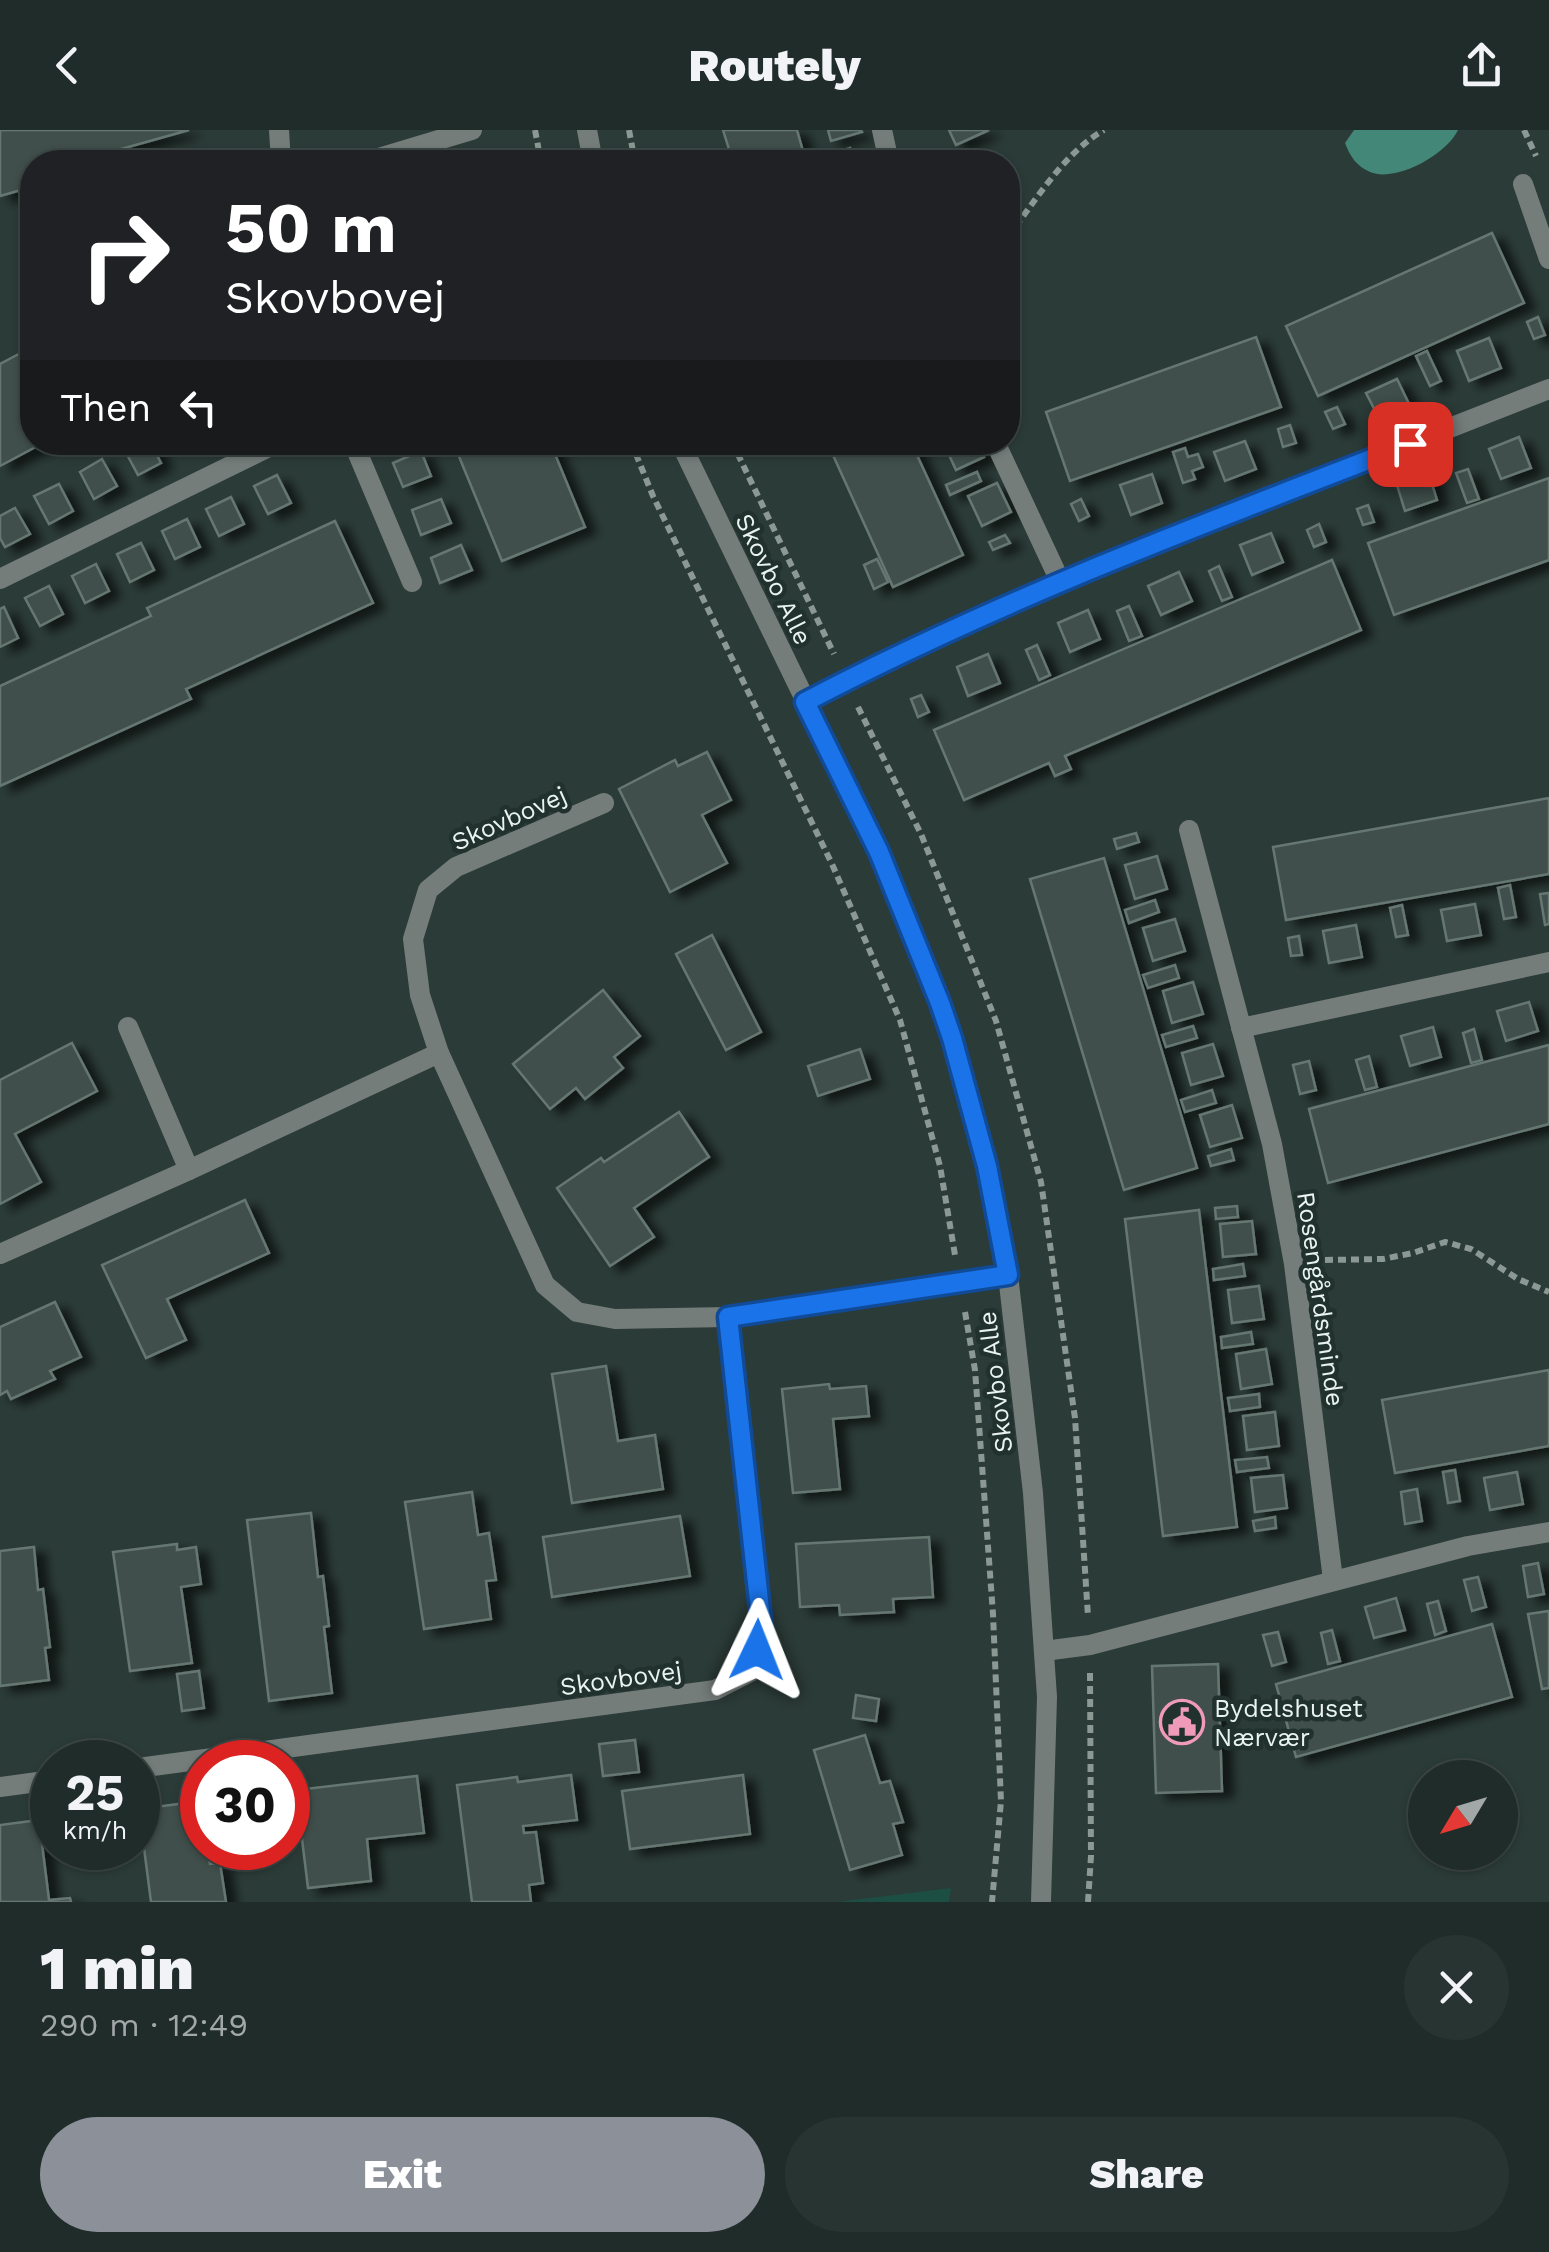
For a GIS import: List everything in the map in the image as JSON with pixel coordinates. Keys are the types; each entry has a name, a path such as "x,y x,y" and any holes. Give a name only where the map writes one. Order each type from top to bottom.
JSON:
{"street":[{"path":"404,150 472,130"},
{"path":"1523,184 1549,258"},
{"path":"805,702 1060,581 1549,390"},
{"path":"0,579 253,455"},
{"path":"358,455 412,582"},
{"name":"Skovbo Alle","path":"686,455 879,852 940,1003 987,1166 1008,1275 1033,1493 1047,1697 1041,1902"},
{"path":"1001,455 1060,581"},
{"name":"Skovbovej","path":"604,804 456,867 428,890 413,939 420,995 439,1053 545,1285 577,1312 615,1319 728,1317 1008,1275"},
{"name":"Rosengårdsminde","path":"1189,830 1272,1144 1294,1264 1332,1580"},
{"path":"1241,1028 1549,962"},
{"path":"128,1027 188,1170"},
{"path":"0,1254 439,1053"},
{"name":"Skovbovej","path":"160,1765 715,1690 752,1672 762,1628 728,1317"},
{"path":"1044,1650 1090,1645 1468,1546 1549,1532"},
{"path":"0,1787 30,1783"}],"path":[{"path":"1020,220 1086,140 1104,130"},
{"path":"637,455 653,496 832,864 900,1020 940,1166 976,1370 1001,1801 992,1902"},
{"path":"1294,1264 1383,1259 1445,1242 1471,1249 1518,1279 1549,1292"}],"shaded area":[{"path":"1354,130 1458,130 1443,148 1420,164 1381,174 1365,170 1351,156 1345,143"},
{"path":"951,1888 949,1902 837,1902"}],"building":[{"path":"0,130 189,130 118,150 20,150 20,190 0,196"},
{"path":"723,130 797,130 803,150 729,150"},
{"path":"828,130 861,130 862,132 831,141"},
{"path":"949,130 989,130 956,145"},
{"path":"1492,233 1524,303 1318,396 1286,326"},
{"path":"1538,317 1545,335 1534,339 1527,322"},
{"path":"1256,337 1281,407 1070,481 1046,412"},
{"path":"1489,338 1501,368 1469,381 1457,351"},
{"path":"1427,351 1441,381 1430,386 1416,356"},
{"path":"20,353 21,455 0,466 0,364"},
{"path":"1397,379 1411,408 1381,422 1366,393"},
{"path":"1337,407 1345,424 1333,429 1325,412"},
{"path":"1290,425 1296,443 1283,447 1278,429"},
{"path":"1519,437 1531,468 1501,479 1489,449"},
{"path":"1245,441 1256,469 1225,481 1214,452"},
{"path":"1185,448 1188,457 1198,454 1203,467 1192,471 1195,479 1183,483 1173,452"},
{"path":"127,455 157,455 161,463 138,475"},
{"path":"423,455 431,476 403,487 393,463"},
{"path":"458,455 555,455 585,527 502,561"},
{"path":"833,455 917,455 963,555 893,587"},
{"path":"949,455 983,455 984,457 956,470"},
{"path":"102,459 117,486 94,499 80,472"},
{"path":"1468,469 1479,499 1467,503 1456,473"},
{"path":"1428,471 1437,500 1405,511 1396,482"},
{"path":"977,472 981,481 950,495 946,485"},
{"path":"1152,474 1162,503 1131,515 1120,485"},
{"path":"277,475 291,503 268,514 254,486"},
{"path":"1549,478 1549,560 1394,615 1368,543"},
{"path":"997,483 1011,512 982,526 968,496"},
{"path":"59,484 73,511 49,524 34,496"},
{"path":"231,497 244,524 219,536 206,509"},
{"path":"441,499 451,523 421,535 412,510"},
{"path":"1081,499 1089,516 1079,521 1071,504"},
{"path":"1368,505 1374,522 1363,525 1357,509"},
{"path":"15,508 30,534 5,547 0,538 0,516"},
{"path":"187,519 200,547 175,559 162,531"},
{"path":"335,521 373,603 186,689 191,699 0,786 0,686 151,616 147,608"},
{"path":"1319,524 1326,542 1314,547 1307,530"},
{"path":"1271,533 1283,562 1252,575 1240,545"},
{"path":"1005,535 1010,543 993,550 989,542"},
{"path":"141,543 154,570 130,582 117,554"},
{"path":"461,545 472,570 440,583 431,558"},
{"path":"877,559 888,582 874,589 864,565"},
{"path":"1332,560 1361,630 1065,756 1071,769 1055,776 1049,763 964,800 934,730"},
{"path":"96,564 109,591 85,603 72,576"},
{"path":"1219,566 1232,597 1222,601 1209,571"},
{"path":"1179,572 1192,601 1161,615 1148,586"},
{"path":"49,586 63,614 40,626 25,598"},
{"path":"1129,606 1142,636 1129,641 1117,611"},
{"path":"4,607 18,638 0,647 0,609"},
{"path":"1088,610 1100,639 1070,652 1058,623"},
{"path":"1037,645 1050,675 1039,680 1026,650"},
{"path":"988,654 1000,683 968,696 957,667"},
{"path":"921,695 929,712 918,717 911,699"},
{"path":"707,752 731,800 702,815 727,863 670,892 619,789 675,760 678,766"},
{"path":"1549,798 1549,874 1286,920 1273,847"},
{"path":"1136,833 1139,842 1117,849 1114,839"},
{"path":"1157,856 1167,889 1135,899 1125,865"},
{"path":"1104,858 1197,1168 1124,1190 1030,879"},
{"path":"1510,885 1516,917 1504,919 1498,888"},
{"path":"1549,893 1549,924 1545,925 1540,894"},
{"path":"1155,900 1159,912 1129,923 1125,910"},
{"path":"1475,904 1481,935 1447,941 1441,910"},
{"path":"1402,905 1408,935 1396,937 1390,908"},
{"path":"1175,919 1185,951 1153,961 1143,928"},
{"path":"1356,925 1362,957 1329,963 1323,931"},
{"path":"712,935 761,1032 726,1050 676,954"},
{"path":"1299,936 1302,955 1291,956 1288,938"},
{"path":"1175,965 1179,978 1148,988 1143,975"},
{"path":"1193,982 1203,1014 1172,1023 1163,991"},
{"path":"603,990 640,1036 614,1057 623,1068 585,1099 576,1088 550,1109 513,1064"},
{"path":"1529,1002 1538,1031 1506,1041 1497,1011"},
{"path":"1193,1026 1197,1038 1166,1047 1162,1035"},
{"path":"1433,1027 1441,1057 1410,1066 1401,1036"},
{"path":"1474,1029 1482,1060 1471,1063 1463,1033"},
{"path":"72,1043 97,1091 15,1134 41,1182 0,1204 0,1080"},
{"path":"1213,1044 1223,1076 1191,1085 1182,1053"},
{"path":"1549,1045 1549,1124 1328,1183 1309,1109"},
{"path":"860,1049 870,1079 818,1096 808,1066"},
{"path":"1369,1056 1377,1087 1365,1090 1356,1060"},
{"path":"1309,1061 1316,1090 1300,1094 1293,1065"},
{"path":"1212,1090 1216,1103 1185,1112 1181,1100"},
{"path":"1232,1105 1242,1138 1210,1147 1200,1115"},
{"path":"679,1112 709,1157 634,1208 654,1237 610,1266 557,1188"},
{"path":"1231,1149 1234,1160 1211,1166 1208,1156"},
{"path":"245,1200 269,1253 167,1299 186,1340 146,1358 102,1265"},
{"path":"1237,1206 1238,1217 1216,1219 1215,1208"},
{"path":"1199,1210 1237,1527 1163,1536 1125,1219"},
{"path":"1252,1221 1256,1254 1223,1257 1220,1224"},
{"path":"1243,1264 1245,1276 1214,1280 1213,1269"},
{"path":"1259,1286 1264,1319 1232,1323 1228,1290"},
{"path":"55,1302 81,1357 50,1371 55,1379 11,1399 7,1391 0,1395 0,1327"},
{"path":"1251,1332 1253,1344 1222,1348 1221,1337"},
{"path":"1266,1349 1272,1384 1241,1389 1236,1354"},
{"path":"606,1366 618,1441 655,1435 663,1489 572,1503 552,1374"},
{"path":"1549,1370 1549,1446 1395,1473 1382,1400"},
{"path":"829,1384 830,1389 866,1386 869,1416 833,1419 840,1489 793,1493 782,1389"},
{"path":"1259,1394 1260,1407 1230,1411 1228,1398"},
{"path":"1275,1412 1279,1446 1247,1450 1243,1416"},
{"path":"1267,1457 1269,1468 1237,1472 1235,1460"},
{"path":"1455,1470 1460,1501 1448,1503 1443,1472"},
{"path":"1517,1472 1523,1504 1490,1510 1484,1478"},
{"path":"1283,1475 1287,1508 1255,1512 1251,1478"},
{"path":"1417,1489 1422,1521 1405,1524 1401,1492"},
{"path":"472,1492 478,1535 489,1533 496,1580 486,1581 491,1619 424,1629 405,1502"},
{"path":"311,1513 318,1577 323,1576 329,1626 324,1627 332,1693 269,1701 247,1520"},
{"path":"680,1516 690,1576 552,1597 543,1537"},
{"path":"1275,1517 1276,1528 1255,1531 1253,1521"},
{"path":"929,1537 933,1597 893,1599 894,1612 840,1615 839,1605 800,1607 796,1544"},
{"path":"177,1544 177,1550 196,1547 201,1584 181,1587 192,1663 130,1671 113,1552"},
{"path":"34,1547 50,1647 45,1648 49,1680 0,1686 0,1551"},
{"path":"1538,1563 1544,1594 1528,1597 1523,1566"},
{"path":"1478,1577 1486,1607 1472,1611 1464,1580"},
{"path":"1396,1598 1405,1630 1374,1638 1365,1607"},
{"path":"1438,1601 1446,1631 1435,1635 1427,1604"},
{"path":"1549,1611 1549,1688 1542,1689 1528,1614"},
{"path":"1492,1624 1512,1697 1296,1757 1276,1684"},
{"path":"1332,1630 1340,1661 1328,1664 1321,1633"},
{"path":"1278,1632 1286,1662 1272,1666 1263,1635"},
{"path":"1218,1664 1222,1791 1156,1793 1152,1666"},
{"path":"199,1671 204,1708 182,1711 177,1674"},
{"path":"856,1695 879,1699 876,1721 853,1718"},
{"path":"865,1735 880,1783 890,1781 903,1822 893,1824 902,1855 850,1870 814,1750"},
{"path":"635,1740 639,1772 603,1776 599,1744"},
{"path":"571,1775 577,1820 523,1826 524,1833 536,1832 543,1883 529,1885 531,1902 472,1902 457,1785"},
{"path":"743,1775 750,1834 630,1849 622,1791"},
{"path":"417,1776 424,1833 367,1839 371,1881 308,1888 310,1788"},
{"path":"180,1804 180,1870 221,1870 226,1902 151,1902 147,1870 160,1870 160,1806"},
{"path":"30,1821 30,1870 45,1870 49,1900 70,1898 71,1902 0,1902 0,1825"}],"place":[{"name":"Bydelshuset Nærvær","path":"1182,1722"}],"route":[{"path":"757,1650 762,1628 728,1317 1008,1275 987,1166 940,1003 879,852 805,702 1060,581 1410,444"}]}
